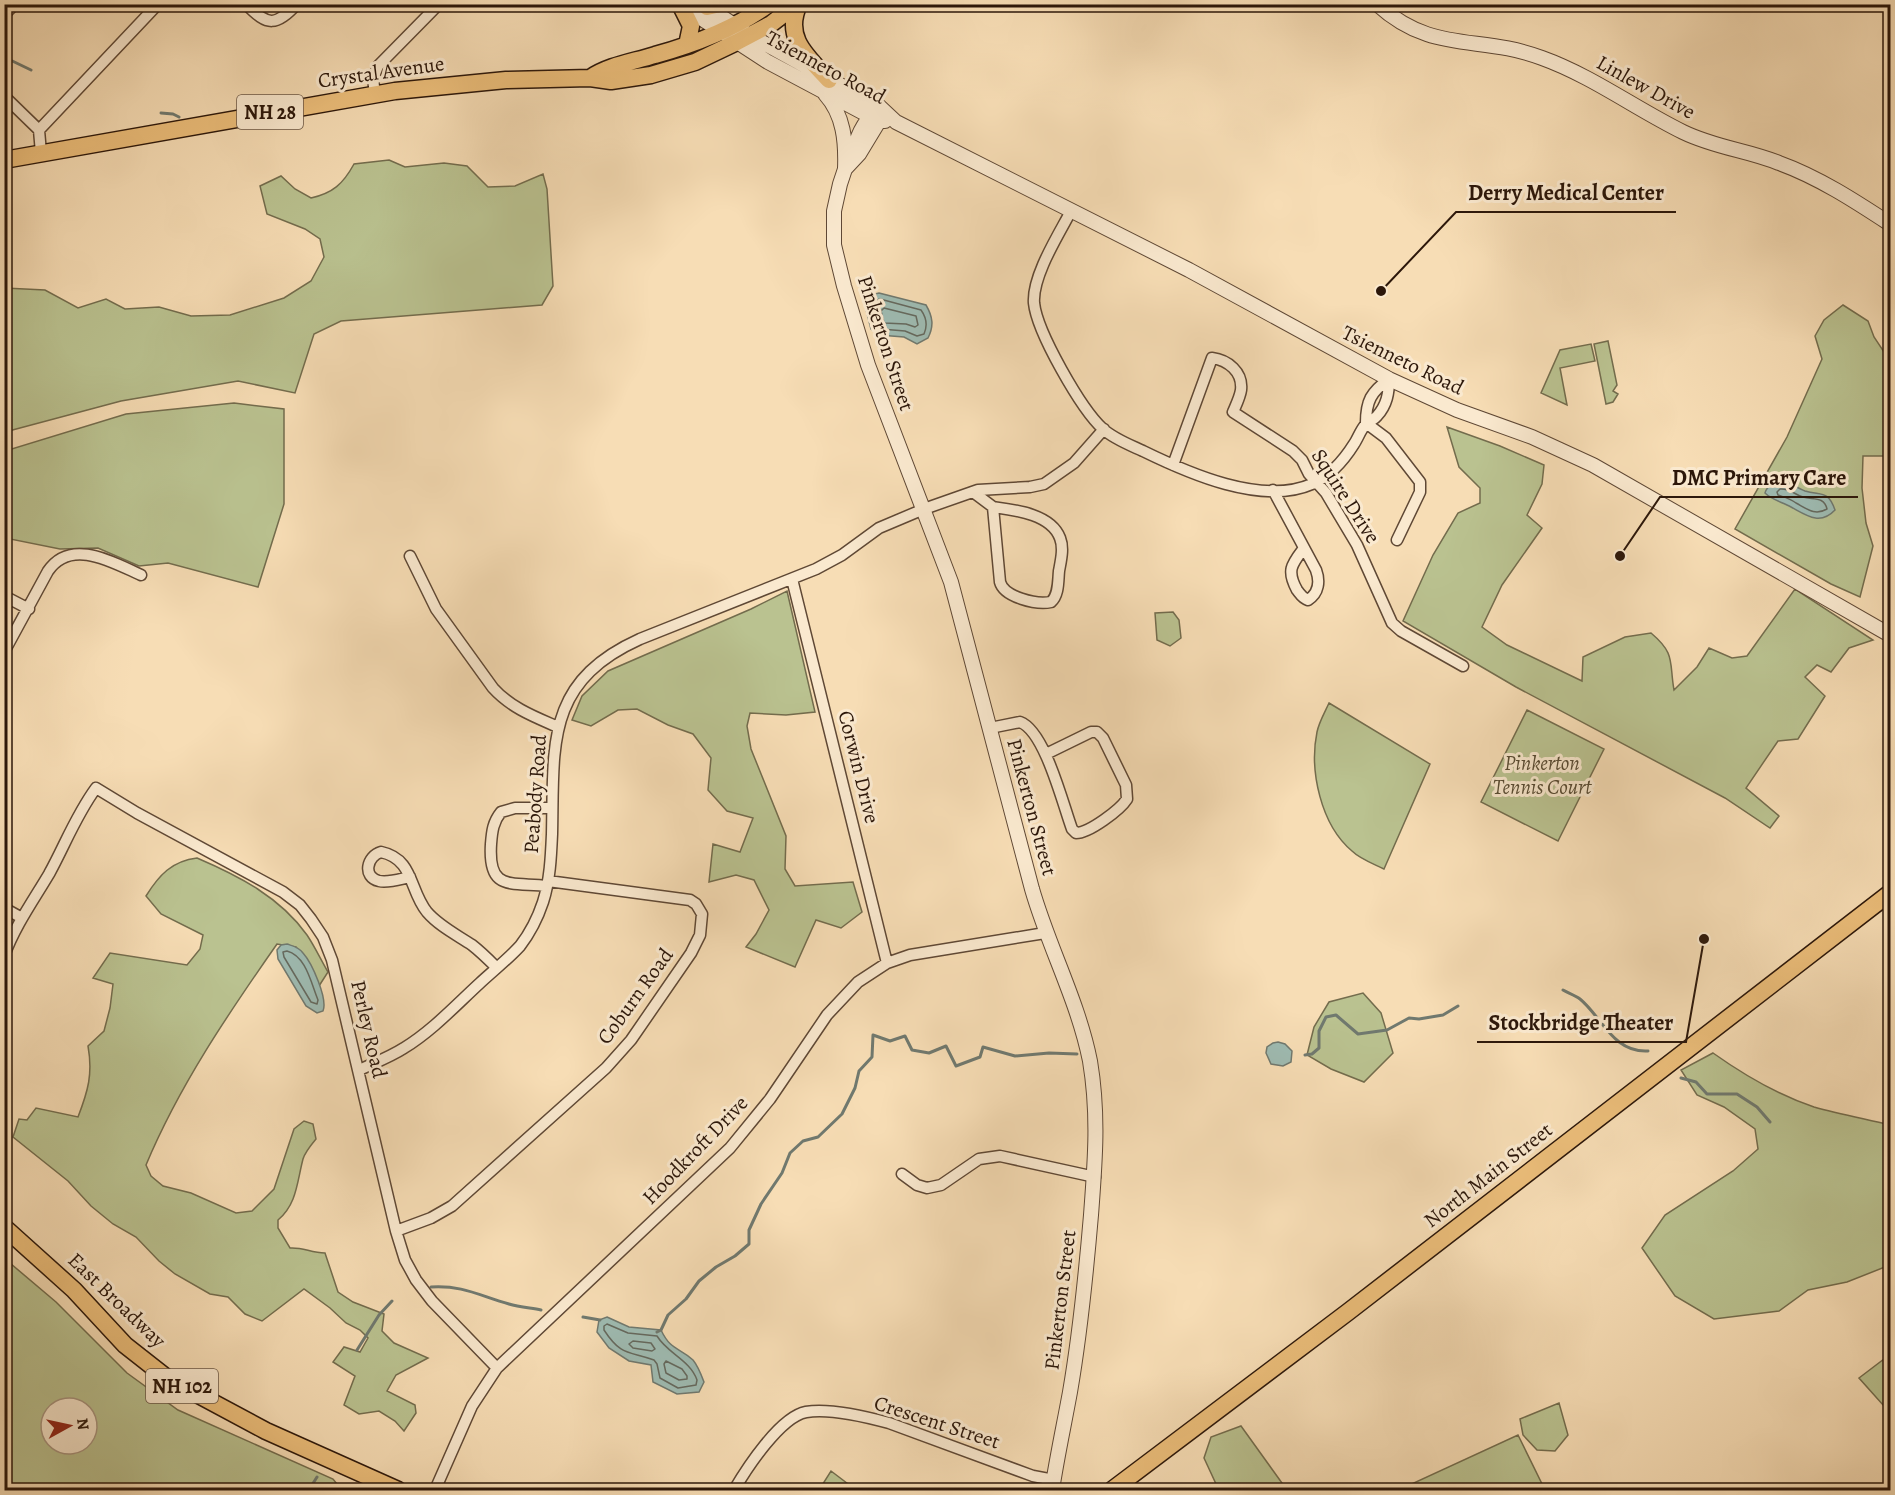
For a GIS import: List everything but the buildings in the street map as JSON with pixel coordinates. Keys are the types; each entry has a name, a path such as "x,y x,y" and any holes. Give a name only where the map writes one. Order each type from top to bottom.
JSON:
{"main road":[{"name":"NH 28","path":"729,28 769,4"},
{"name":"NH 28","path":"744,39 771,24 798,4"},
{"path":"798,4 793,22 797,40 824,85"},
{"path":"680,5 691,26 687,45"},
{"name":"Crystal Avenue","path":"590,78 607,68 687,45 729,28"},
{"name":"Crystal Avenue","path":"4,160 375,94 470,82 590,78 611,81 657,74 695,62 744,39"},
{"name":"North Main Street","path":"1112,1491 1890,893"},
{"name":"East Broadway","path":"4,1227 74,1290 125,1345 167,1378 266,1431 398,1491"}],"street":[{"path":"4,15 15,4"},
{"path":"39,130 158,4"},
{"path":"246,4 258,17 272,22 282,19 297,4"},
{"path":"375,94 373,79 378,66 439,4"},
{"name":"Linlew Drive","path":"1377,4 1396,21 1429,36 1517,51 1551,61 1698,139 1789,167 1890,224"},
{"path":"680,5 729,28"},
{"path":"710,5 729,28"},
{"name":"Tsienneto Road","path":"729,28 744,39 876,115 896,122 1189,270 1389,379 1457,410 1532,437 1593,465 1890,635"},
{"path":"824,85 840,118 848,165"},
{"path":"4,96 39,130 41,153"},
{"name":"Pinkerton Street","path":"876,115 854,147 836,195 833,224 834,245 868,365 951,582 1045,933 1078,1013 1087,1046 1095,1102 1097,1142 1095,1177 1076,1352 1055,1487"},
{"path":"1071,211 1043,267 1034,302 1039,320 1064,374 1085,407 1104,429 1125,442 1173,465 1227,484 1273,490 1294,489 1316,482 1343,459 1366,423 1370,399 1375,389 1389,379"},
{"name":"Squire Drive","path":"1173,465 1212,358 1227,362 1239,376 1241,390 1233,412 1293,451 1326,493 1357,545 1392,623 1401,631 1463,666"},
{"path":"1366,423 1386,438 1420,482 1420,492 1397,540"},
{"name":"Peabody Road","path":"359,1070 393,1055 417,1040 526,937 537,916 548,884 554,756 558,727 568,702 580,681 590,670 610,655 640,639 792,579 842,555 879,528 973,492 1044,484 1074,464 1104,429"},
{"path":"1273,490 1304,548"},
{"path":"973,492 993,507 1029,515 1048,524 1057,532 1062,554 1056,596 1053,601 1040,603 1010,595 1004,590 1000,582 993,507"},
{"path":"4,652 52,566 71,556 94,555 141,575"},
{"path":"410,556 436,609 494,688 517,708 558,727"},
{"name":"Corwin Drive","path":"792,579 887,963"},
{"path":"4,596 29,609"},
{"path":"990,728 1016,722 1024,723 1034,733 1046,754 1072,829 1076,832 1085,831 1119,808 1127,799 1126,784 1097,732 1091,732 1046,754"},
{"name":"Perley Road","path":"22,918 50,872 78,813 96,788 137,813 268,883 300,905 318,928 332,960 396,1231 405,1260 424,1292 497,1368"},
{"name":"Coburn Road","path":"396,1231 430,1218 452,1206 606,1068 631,1040 700,935 702,914 696,904 690,900 548,884 508,882 496,877 491,865 492,832 496,819 507,810 552,808"},
{"path":"410,878 428,914 475,947 496,967"},
{"path":"4,908 22,918 4,956"},
{"name":"Hoodkroft Drive","path":"435,1491 472,1406 497,1368 730,1148 770,1099 838,1002 858,982 887,963 920,953 1045,933"},
{"path":"902,1174 917,1185 927,1188 934,1187 941,1185 979,1159 1000,1156 1095,1177"},
{"name":"Crescent Street","path":"734,1491 753,1460 780,1429 798,1415 814,1412 889,1423 1033,1476 1055,1487"}],"green space":[{"path":"389,160 405,167 444,163 467,166 488,187 515,186 543,174 547,189 553,286 542,305 341,321 314,334 295,393 238,381 121,401 5,432 5,288 45,290 78,308 106,299 125,309 159,307 191,316 230,315 284,298 311,281 324,257 320,239 305,229 267,214 260,186 281,176 295,189 311,198 337,187 354,164"},
{"path":"1843,305 1868,321 1874,337 1890,361 1890,456 1863,456 1862,488 1866,523 1873,546 1860,597 1831,584 1735,529 1787,437 1822,359 1815,336 1824,320"},
{"path":"1608,341 1617,385 1613,391 1618,394 1613,402 1606,404 1594,344"},
{"path":"1591,344 1595,361 1560,368 1567,405 1541,393 1560,350"},
{"path":"234,403 284,409 284,504 258,587 168,563 139,566 98,548 60,549 5,538 5,451 126,414"},
{"path":"1447,427 1544,465 1542,484 1527,515 1542,528 1502,585 1482,627 1507,645 1582,681 1583,657 1625,637 1651,633 1668,653 1674,690 1697,667 1709,648 1732,658 1747,656 1795,589 1873,640 1849,648 1831,672 1817,665 1805,677 1825,696 1798,739 1778,741 1746,788 1779,816 1770,828 1725,798 1516,687 1403,621 1433,555 1458,513 1480,503 1480,488 1459,467"},
{"path":"787,591 815,712 786,715 750,713 747,726 751,749 786,836 785,869 795,886 853,882 862,912 841,928 816,920 795,967 746,947 769,910 754,880 736,875 709,882 713,844 740,852 753,818 727,811 708,790 711,758 693,734 668,725 637,709 618,710 591,726 572,720 582,696 608,671"},
{"path":"1173,612 1179,620 1181,638 1170,646 1157,640 1155,613"},
{"path":"1329,703 1430,764 1384,869 1352,851 1332,827 1325,812 1316,780 1315,747 1318,728"},
{"name":"Pinkerton Tennis Court","path":"1527,710 1604,749 1558,841 1481,802"},
{"path":"197,858 243,880 284,909 307,935 328,972 319,986 311,966 296,947 277,944 189,1079 146,1165 151,1176 163,1186 191,1193 236,1213 252,1211 274,1189 294,1129 304,1121 313,1124 316,1139 304,1156 293,1200 278,1220 278,1228 290,1248 325,1253 338,1292 353,1302 384,1314 382,1331 394,1343 428,1358 396,1375 387,1391 415,1405 416,1413 404,1431 395,1421 379,1411 359,1414 344,1405 355,1376 333,1362 344,1347 360,1352 368,1338 360,1330 346,1323 304,1289 262,1321 245,1314 228,1297 210,1294 175,1274 136,1237 113,1224 91,1206 68,1181 13,1137 19,1119 27,1120 36,1108 78,1117 89,1082 88,1046 104,1031 113,984 93,978 110,953 187,965 200,949 203,935 161,914 146,896 167,870 180,862"},
{"path":"1363,993 1381,1013 1393,1053 1364,1082 1331,1069 1307,1055 1314,1027 1329,1002"},
{"path":"1713,1053 1787,1097 1823,1110 1890,1125 1890,1265 1847,1282 1808,1290 1779,1311 1714,1319 1675,1296 1642,1248 1665,1215 1733,1171 1758,1149 1755,1129 1724,1107 1697,1095 1681,1070"},
{"path":"4,1258 56,1302 127,1373 178,1410 333,1479 342,1490 5,1490"},
{"path":"1890,1356 1890,1437 1884,1406 1859,1378"},
{"path":"1559,1403 1568,1435 1555,1451 1537,1450 1523,1435 1520,1419"},
{"path":"1241,1426 1287,1490 1204,1490 1216,1484 1204,1458 1211,1437"},
{"path":"1518,1435 1545,1490 1407,1490 1405,1487"},
{"path":"1890,1437 1890,1490 1884,1488"},
{"path":"831,1471 856,1490 819,1490"}],"water":[{"path":"879,293 926,305 932,322 928,338 917,344 904,337 879,335 871,329 864,302 871,295"},
{"path":"1788,482 1805,491 1827,497 1835,510 1824,517 1813,518 1765,493 1771,485"},
{"path":"287,944 300,949 311,965 321,990 323,1011 317,1013 306,1006 278,959 277,950 281,945"},
{"path":"1278,1042 1285,1044 1292,1051 1291,1062 1283,1066 1271,1064 1266,1053 1267,1047"},
{"path":"607,1317 629,1327 661,1330 672,1345 693,1360 704,1382 699,1392 677,1394 653,1382 651,1365 629,1361 609,1348 597,1332 599,1320"}],"waterway":[{"path":"4,57 31,70"},
{"path":"161,113 179,117"},
{"path":"1563,990 1576,996 1588,1006 1617,1040 1636,1050 1648,1051"},
{"path":"1305,1055 1312,1054 1319,1048 1319,1031 1326,1017 1336,1015 1358,1034 1387,1030 1409,1018 1419,1019 1443,1015 1458,1006"},
{"path":"657,1332 661,1330 668,1315 686,1299 699,1281 749,1244 749,1230 761,1204 782,1173 790,1153 803,1141 818,1137 842,1114 855,1088 859,1071 872,1057 873,1035 890,1041 905,1036 912,1050 929,1053 946,1046 956,1066 980,1057 983,1047 1015,1056 1049,1053 1077,1054"},
{"path":"1681,1078 1696,1082 1707,1094 1737,1094 1757,1107 1770,1122"},
{"path":"431,1287 462,1289 513,1305 541,1310"},
{"path":"357,1350 379,1315 392,1301"},
{"path":"583,1317 600,1320"},
{"path":"289,1490 295,1485 303,1487 312,1485 317,1477"}],"place":[{"name":"Derry Medical Center","path":"1381,291"},
{"name":"DMC Primary Care","path":"1620,556"},
{"name":"Stockbridge Theater","path":"1704,939"}]}
